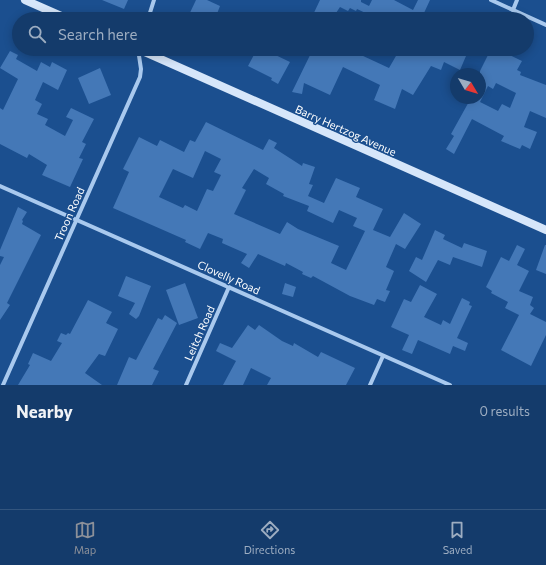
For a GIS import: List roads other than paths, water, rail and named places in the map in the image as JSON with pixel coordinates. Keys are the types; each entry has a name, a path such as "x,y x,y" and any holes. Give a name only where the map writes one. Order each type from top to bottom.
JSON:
{"main road":[{"path":"25,0 52,12"},
{"name":"Barry Hertzog Avenue","path":"154,56 546,230"}],"street":[{"path":"150,12 154,0"},
{"path":"491,0 518,12"},
{"path":"514,10 517,0"},
{"path":"534,19 546,25"},
{"name":"Troon Road","path":"4,385 140,77 141,69 139,56"},
{"name":"Clovelly Road","path":"0,186 450,385"},
{"name":"Leitch Road","path":"186,385 229,288"},
{"path":"370,385 383,356"}]}
